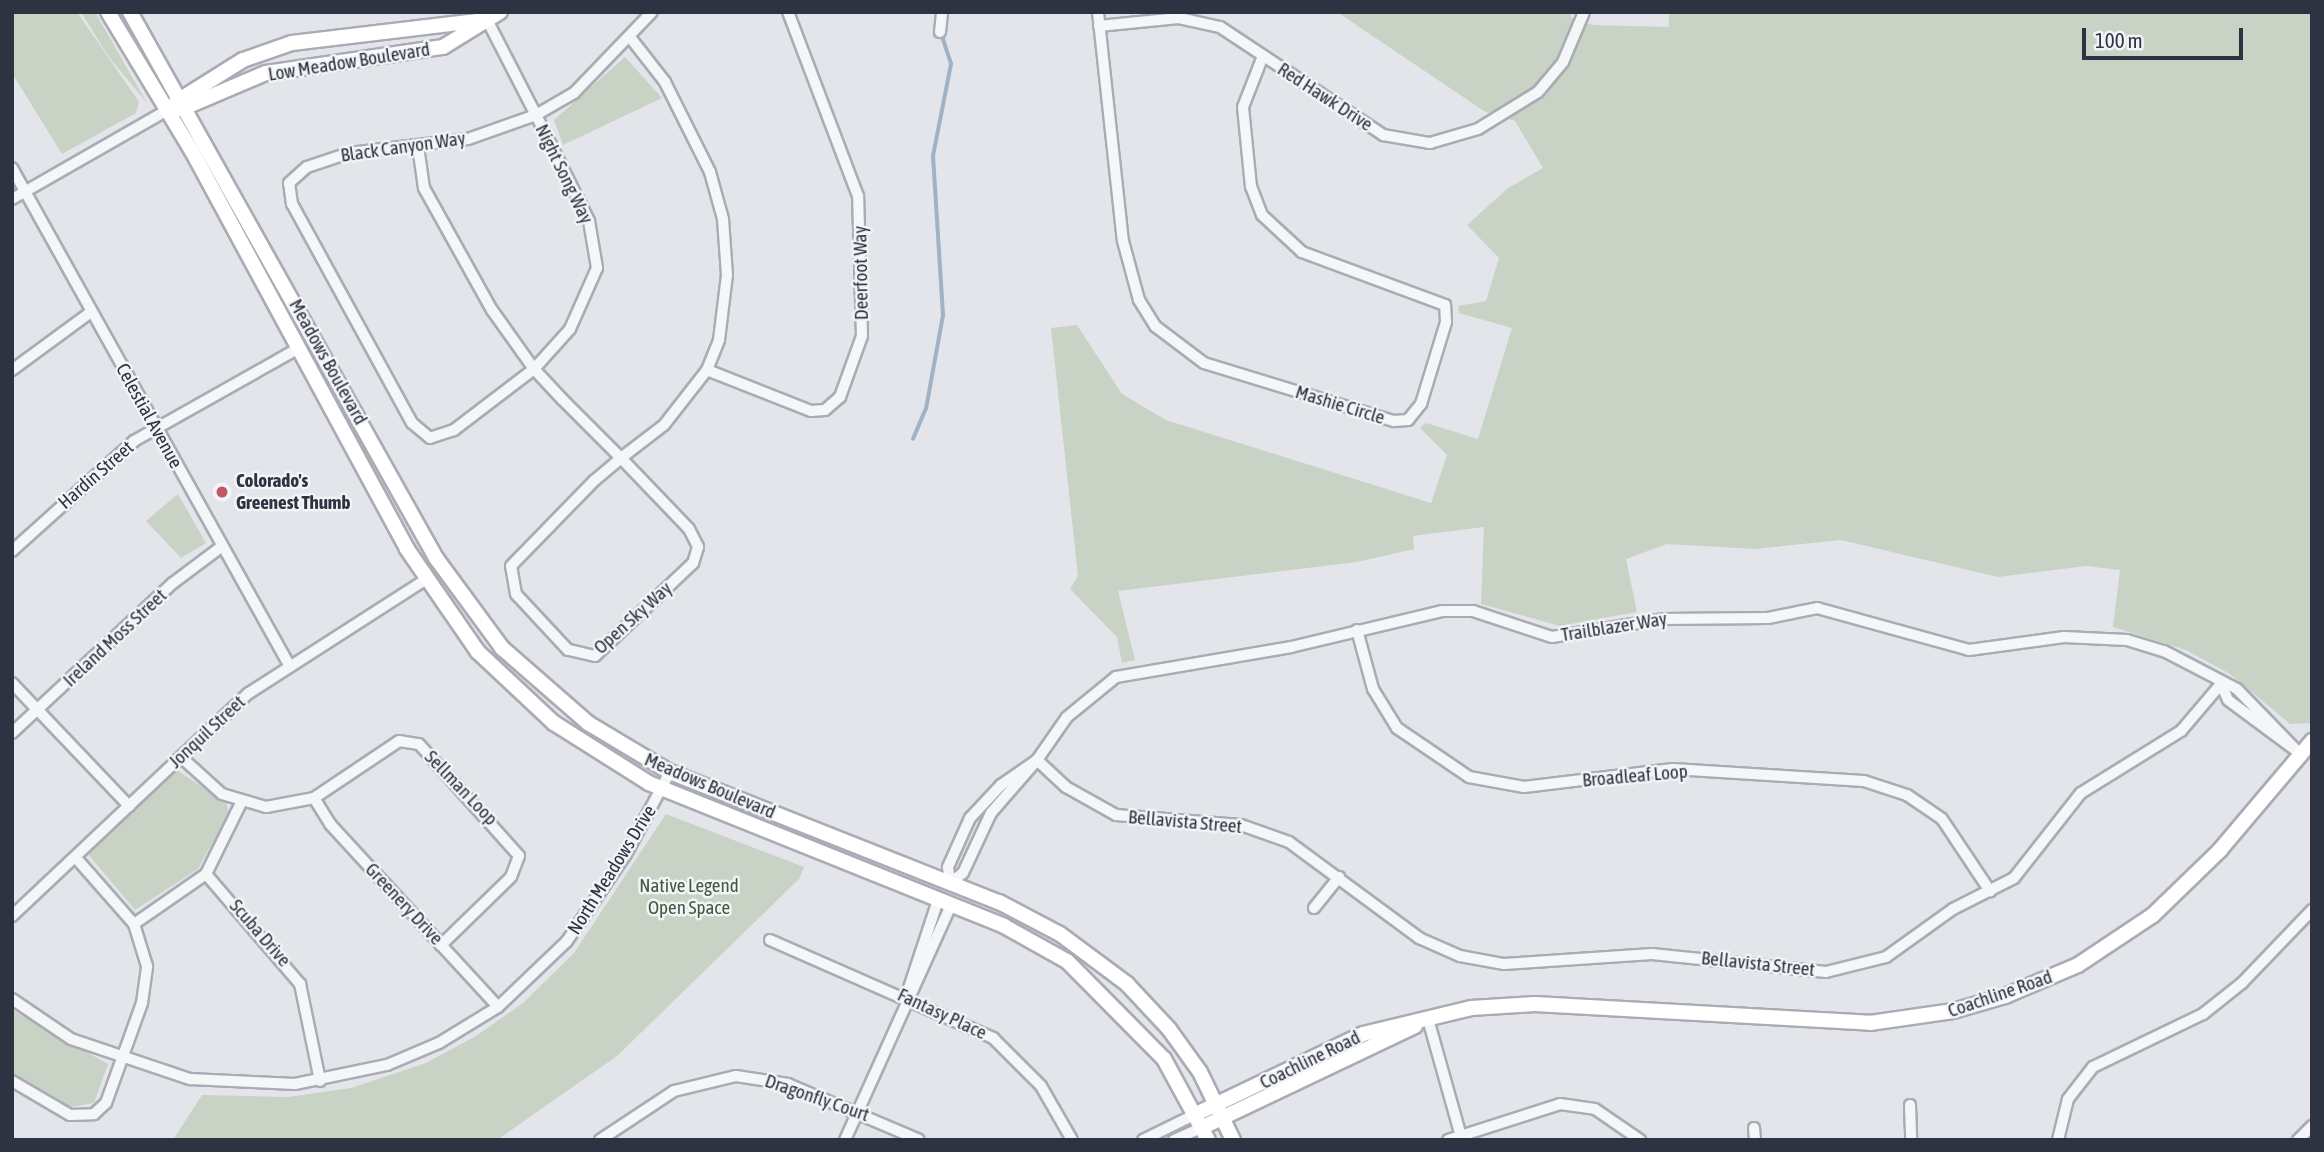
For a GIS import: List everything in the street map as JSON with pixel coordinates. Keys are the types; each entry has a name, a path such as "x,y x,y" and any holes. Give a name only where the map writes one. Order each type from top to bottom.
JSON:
{"main road":[{"name":"Meadows Boulevard","path":"108,12 169,110 425,580 478,652 533,705 598,754 662,789 848,862 1043,946 1106,994 1164,1059 1205,1134"},
{"name":"Meadows Boulevard","path":"130,12 190,108 442,569 524,670 588,723 670,772 1030,917 1104,965 1169,1029 1217,1104 1233,1140"},
{"name":"Low Meadow Boulevard","path":"169,110 182,95 243,60 292,43 500,12"},
{"name":"Low Meadow Boulevard","path":"169,110 190,108 266,72 443,47 485,16"},
{"path":"425,580 436,582 507,663 524,670"},
{"name":"Coachline Road","path":"1196,1114 1363,1034 1428,1019 1535,1004 1870,1023 1980,1004 2078,965 2145,921 2220,850 2306,759 2312,741"},
{"path":"848,862 937,890 950,883"},
{"name":"Coachline Road","path":"1205,1134 1224,1118 1428,1019"}],"street":[{"name":"Black Canyon Way","path":"430,439 412,423 289,189 299,171 337,156 468,139 536,115 574,93 652,12"},
{"name":"Deerfoot Way","path":"707,370 810,411 825,410 840,397 862,336 858,196 788,12"},
{"path":"940,32 943,12"},
{"name":"Mashie Circle","path":"1098,12 1123,241 1139,300 1155,326 1204,363 1394,421 1408,420 1421,404 1446,322 1445,305 1302,252 1262,215 1251,187 1243,107 1263,56"},
{"name":"Red Hawk Drive","path":"1099,26 1192,20 1220,27 1383,135 1417,143 1447,141 1538,92 1563,62 1584,12"},
{"name":"Night Song Way","path":"430,439 454,430 534,369 570,329 597,268 589,221 485,16"},
{"path":"621,458 664,425 707,370 719,340 727,275 723,219 685,116 629,36"},
{"name":"Low Meadow Boulevard","path":"12,199 169,110"},
{"name":"Open Sky Way","path":"418,146 424,188 492,310 534,369 621,458 689,529 698,555 604,650 586,658 568,650 516,594 508,575 516,558 621,458"},
{"name":"Celestial Avenue","path":"12,168 155,429 288,663"},
{"path":"12,370 91,312"},
{"name":"Hardin Street","path":"12,551 87,480 155,429 299,348"},
{"name":"Ireland Moss Street","path":"12,733 221,547"},
{"name":"Jonquil Street","path":"12,916 181,757 288,663 425,580"},
{"name":"Trailblazer Way","path":"950,883 963,873 991,814 1037,760 1080,702 1128,672 1243,656 1458,610 1564,637 1663,618 1768,618 1817,608 1969,650 2064,637 2127,640 2164,651 2221,684 2228,700 2306,759"},
{"name":"Broadleaf Loop","path":"1357,630 1373,689 1397,728 1469,778 1524,787 1673,769 1864,781 1907,794 1942,819 1990,891"},
{"path":"12,683 128,806"},
{"name":"Bellavista Street","path":"1037,760 1082,799 1116,815 1267,832 1339,877 1419,938 1482,962 1652,954 1805,971 1844,970 1885,957 2022,871 2081,793 2181,731 2221,684"},
{"name":"Sellman Loop","path":"241,803 266,807 314,798 409,738 514,844 519,856 511,877 441,944"},
{"path":"134,924 206,874 241,803 181,757"},
{"name":"Trailblazer Way","path":"950,883 948,867 970,818 1001,785 1037,760"},
{"name":"North Meadows Drive","path":"12,999 71,1039 122,1060 210,1082 320,1081 416,1053 498,1007 594,906 670,772"},
{"name":"Greenery Drive","path":"314,798 330,824 498,1007"},
{"path":"12,1081 70,1115 85,1116 106,1103 146,986 144,951 134,924 76,858"},
{"name":"Scuba Drive","path":"206,874 300,984 320,1081"},
{"path":"1314,908 1339,877"},
{"path":"845,1140 860,1111 906,997 908,976 945,902"},
{"path":"2058,1140 2068,1100 2093,1067 2203,1014 2242,984 2312,911"},
{"name":"Fantasy Place","path":"770,940 979,1030 1014,1055 1049,1096 1073,1140"},
{"path":"1428,1019 1461,1138"},
{"name":"Dragonfly Court","path":"600,1140 674,1091 719,1077 772,1080 860,1111 919,1140"},
{"path":"1448,1140 1560,1104 1595,1109 1640,1140"},
{"path":"1910,1105 1911,1140"},
{"path":"1143,1140 1196,1114"},
{"path":"2298,1140 2312,1126"},
{"path":"1174,1140 1205,1134"}],"green space":[{"path":"12,12 77,12 139,102 136,113 62,154 12,73"},
{"path":"81,12 95,12 147,103 108,56"},
{"path":"1337,12 1572,12 1571,18 1593,25 1669,27 1669,12 2312,12 2312,723 2290,724 2230,674 2186,650 2113,627 2120,570 2086,566 1998,577 1841,540 1755,549 1667,544 1626,559 1637,612 1560,626 1481,604 1484,527 1413,536 1414,549 1357,562 1118,591 1135,660 1122,663 1117,637 1070,589 1078,576 1051,328 1077,325 1122,394 1166,420 1431,503 1447,455 1420,428 1426,423 1478,439 1512,328 1459,313 1458,306 1486,301 1499,258 1467,225 1508,188 1543,168 1515,121 1484,111"},
{"path":"625,57 662,98 563,145 554,120"},
{"path":"178,494 206,543 181,558 146,521"},
{"path":"177,770 226,803 229,813 198,869 135,910 88,854"},
{"name":"Native Legend Open Space","path":"666,814 804,867 799,879 617,1056 497,1140 173,1140 202,1095 288,1097 351,1088 426,1063 476,1036 523,1003 574,953"},
{"path":"12,1010 108,1064 94,1103 71,1107 12,1076"}],"waterway":[{"path":"913,439 926,409 943,315 933,156 951,64 941,34"}],"place":[{"name":"Colorado's Greenest Thumb","path":"222,492"}]}
